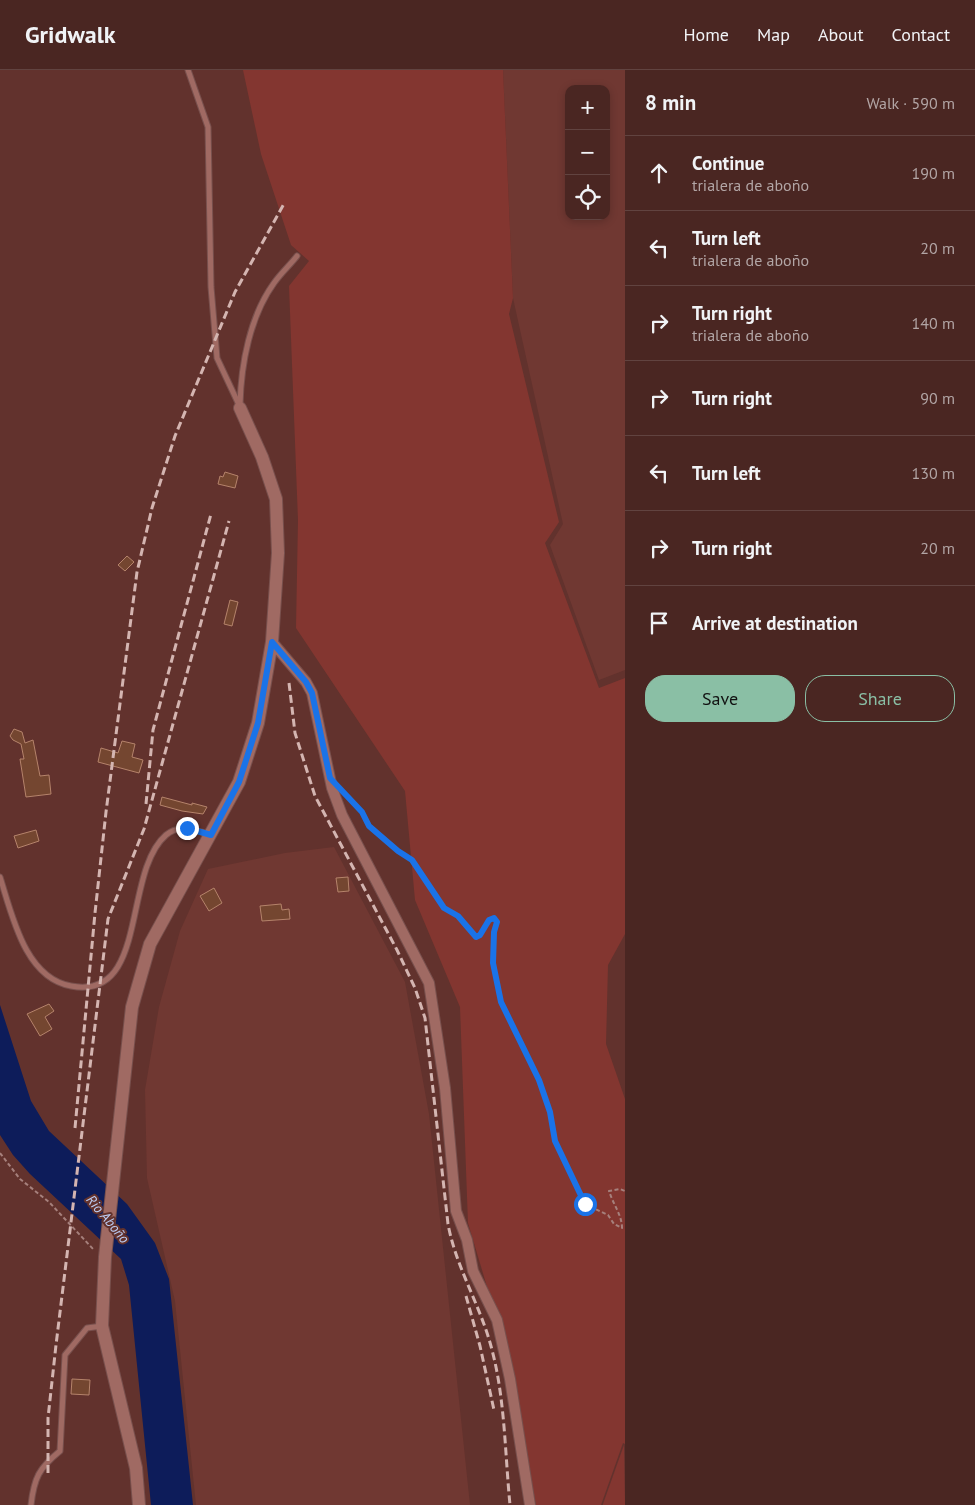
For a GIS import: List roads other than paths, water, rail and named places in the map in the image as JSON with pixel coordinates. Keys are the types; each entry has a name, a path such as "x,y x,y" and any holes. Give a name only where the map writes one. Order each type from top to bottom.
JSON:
{"street":[{"path":"139,1505 136,1468 102,1326 104,1259 132,1007 150,944 239,782 258,723 272,642 278,553 276,499 262,457 240,408"},
{"path":"272,642 306,682 312,693 330,778 342,816 429,983 445,1088 456,1211 467,1240 473,1271 497,1320 510,1379 530,1505"}],"lane":[{"path":"188,70 208,127 211,288 217,358 240,408"},
{"path":"240,408 244,362 258,313 274,283 297,256"},
{"path":"0,877 25,947 41,970 66,985 84,989 104,983 118,969 128,948 136,903 148,863 165,836 177,828 187,828 211,835"},
{"path":"31,1505 34,1482 48,1460 60,1451 65,1356 87,1328 102,1326"}],"water":[{"name":"Rio Aboño","path":"0,1005 31,1101 49,1131 127,1204 155,1243 169,1279 193,1505 151,1505 129,1285 121,1259 30,1174 13,1155 0,1135"}],"railway":[{"path":"75,1128 106,812 137,572 152,508 175,436 235,292 285,202"},
{"path":"146,804 153,730 211,514"},
{"path":"48,1473 48,1418 108,919 144,829 229,521"},
{"path":"289,683 295,733 315,796 397,950 415,988 425,1018 448,1224 457,1256 482,1318 492,1350 500,1388 510,1505"},
{"path":"466,1296 480,1346 494,1410"}]}
